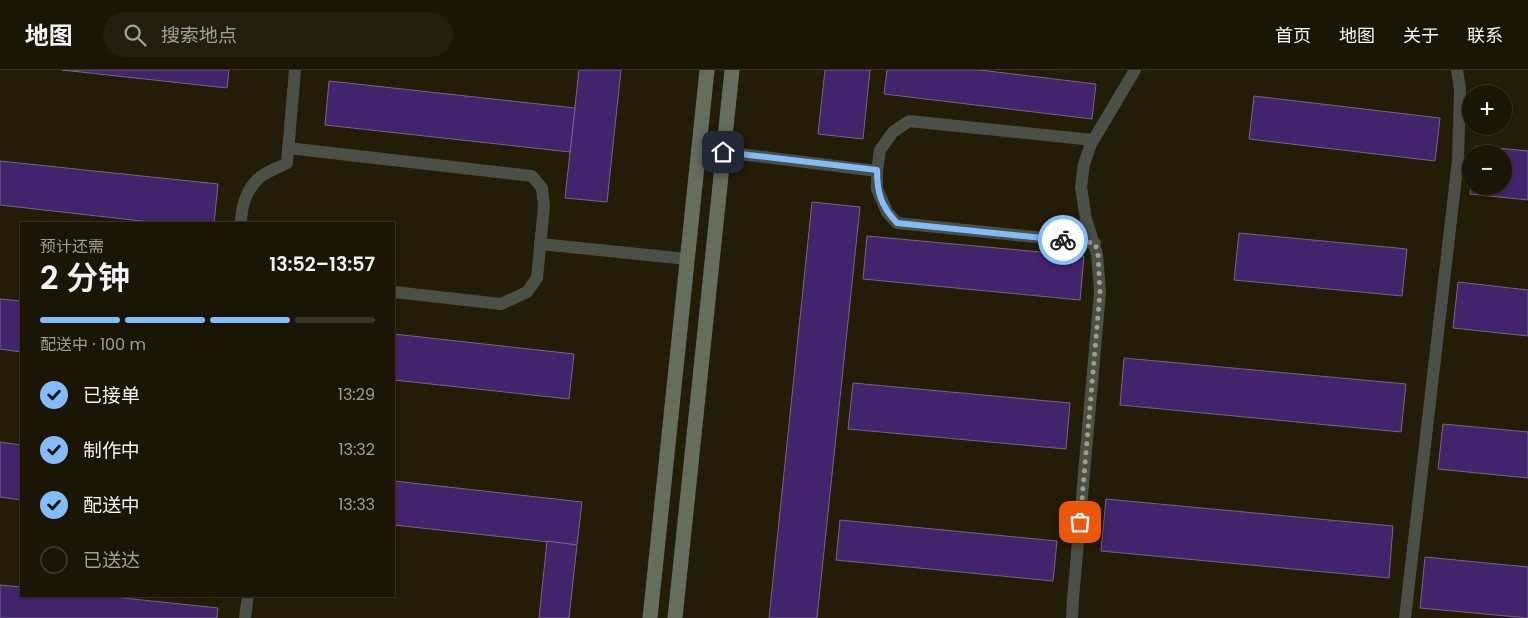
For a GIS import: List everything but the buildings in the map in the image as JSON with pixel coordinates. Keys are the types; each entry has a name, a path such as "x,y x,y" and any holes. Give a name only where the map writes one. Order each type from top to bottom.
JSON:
{"street":[{"path":"650,618 707,70"},
{"path":"675,618 732,70"}],"lane":[{"path":"241,222 246,194 258,178 286,163 295,70"},
{"path":"1072,618 1100,292 1098,254 1086,219 1081,187 1084,164 1093,140 1135,70"},
{"path":"1405,618 1458,160 1460,89 1457,70"},
{"path":"1093,140 909,121 893,132 880,150 877,189 887,212 897,223 1095,243"},
{"path":"288,148 532,176 542,188 544,206 537,278 527,292 501,304 395,292"},
{"path":"723,152 877,170"},
{"path":"540,244 688,258"},
{"path":"245,618 248,597"}],"way so far":[{"path":"1063,240 1095,243 1098,254 1100,292 1080,522"}],"route":[{"path":"723,152 877,170 877,189 887,212 897,223 1063,240"}]}
